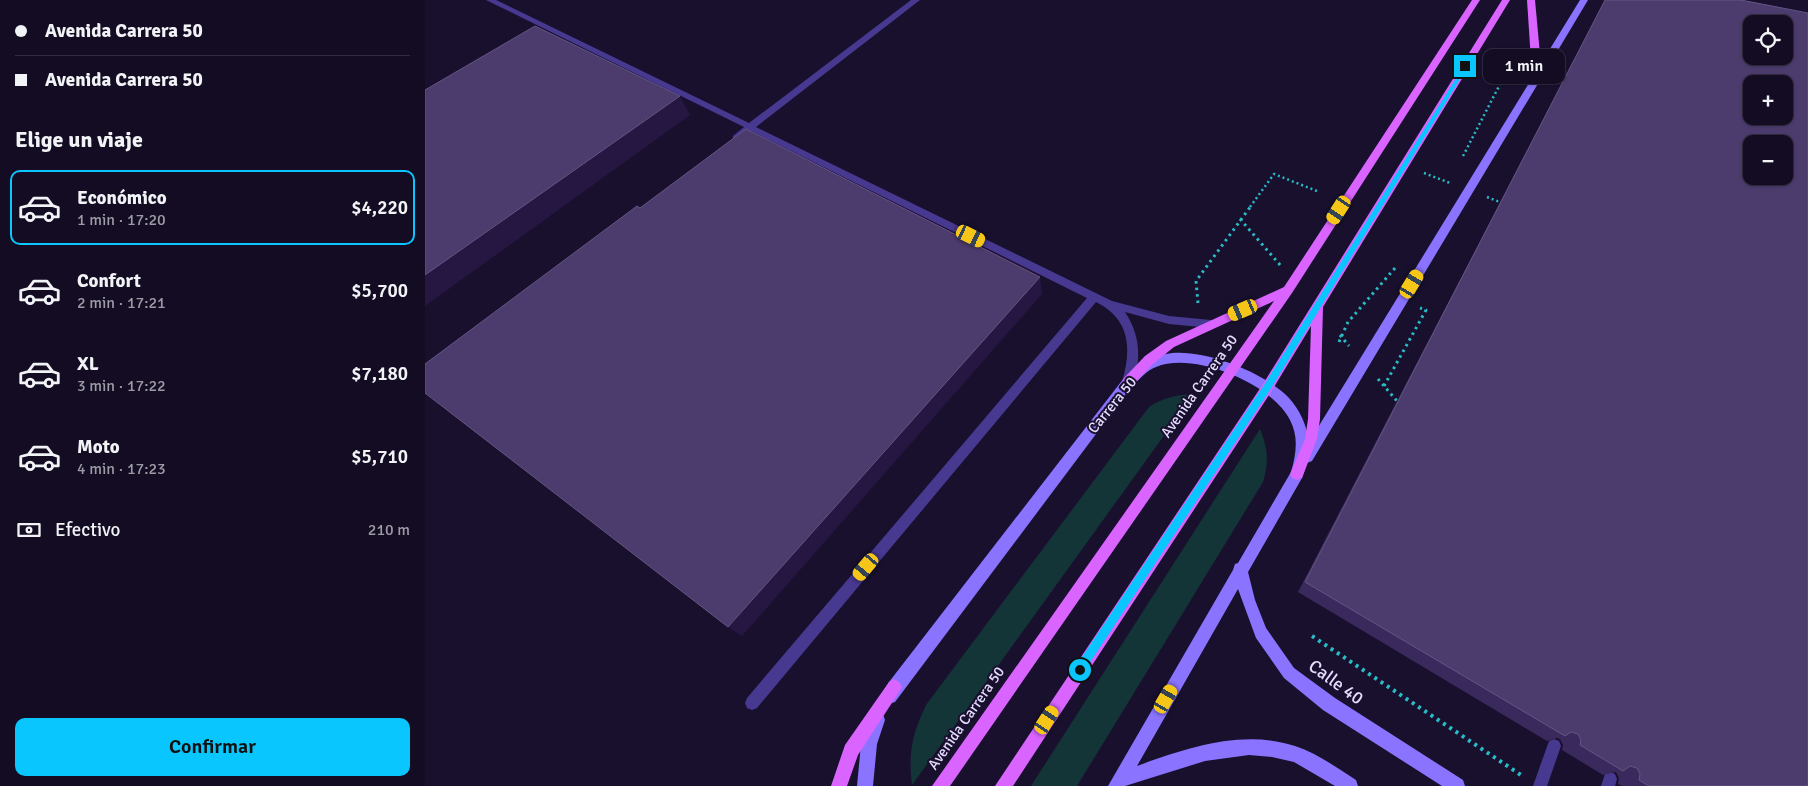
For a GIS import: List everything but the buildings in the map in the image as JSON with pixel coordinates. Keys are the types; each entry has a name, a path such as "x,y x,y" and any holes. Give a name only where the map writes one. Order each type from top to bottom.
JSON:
{"main road":[{"name":"Avenida Carrera 50","path":"940,786 1288,290 1476,0"},
{"path":"1003,786 1267,388 1506,0"},
{"path":"1531,0 1537,76"},
{"path":"1297,474 1584,0"},
{"path":"1128,382 1160,350 1211,324 1288,290"},
{"path":"1297,474 1311,439 1314,419 1317,393 1315,358 1318,305"},
{"name":"Carrera 50","path":"865,786 866,758 872,729 893,687 1128,382 1152,363 1172,357 1208,361 1267,388 1278,396 1291,410 1300,428 1303,442 1297,474 1117,783"},
{"name":"Calle 40","path":"1241,569 1249,600 1261,633 1289,673 1329,704 1457,786"},
{"path":"839,786 851,751 893,687"},
{"path":"1117,783 1192,754 1230,748 1258,747 1294,754 1350,786"}],"lane":[{"path":"490,0 1109,304 1169,320 1211,324"},
{"path":"724,146 916,0"},
{"path":"752,703 1094,297"},
{"path":"1109,304 1120,313 1130,330 1134,364 1128,382"},
{"path":"1541,786 1554,746"}],"path":[{"path":"1463,157 1515,56"},
{"path":"1198,302 1196,280 1274,174 1317,191"},
{"path":"1443,191 1453,174"},
{"path":"1337,346 1348,322 1398,265"},
{"path":"1384,386 1425,310"},
{"path":"1312,636 1523,775"}],"green space":[{"path":"1194,394 912,785 912,744 926,705 1149,407 1171,397"},
{"path":"1260,429 1267,456 1263,482 1077,786 1031,786"}],"route":[{"path":"1080,670 1267,388 1465,66"}]}
